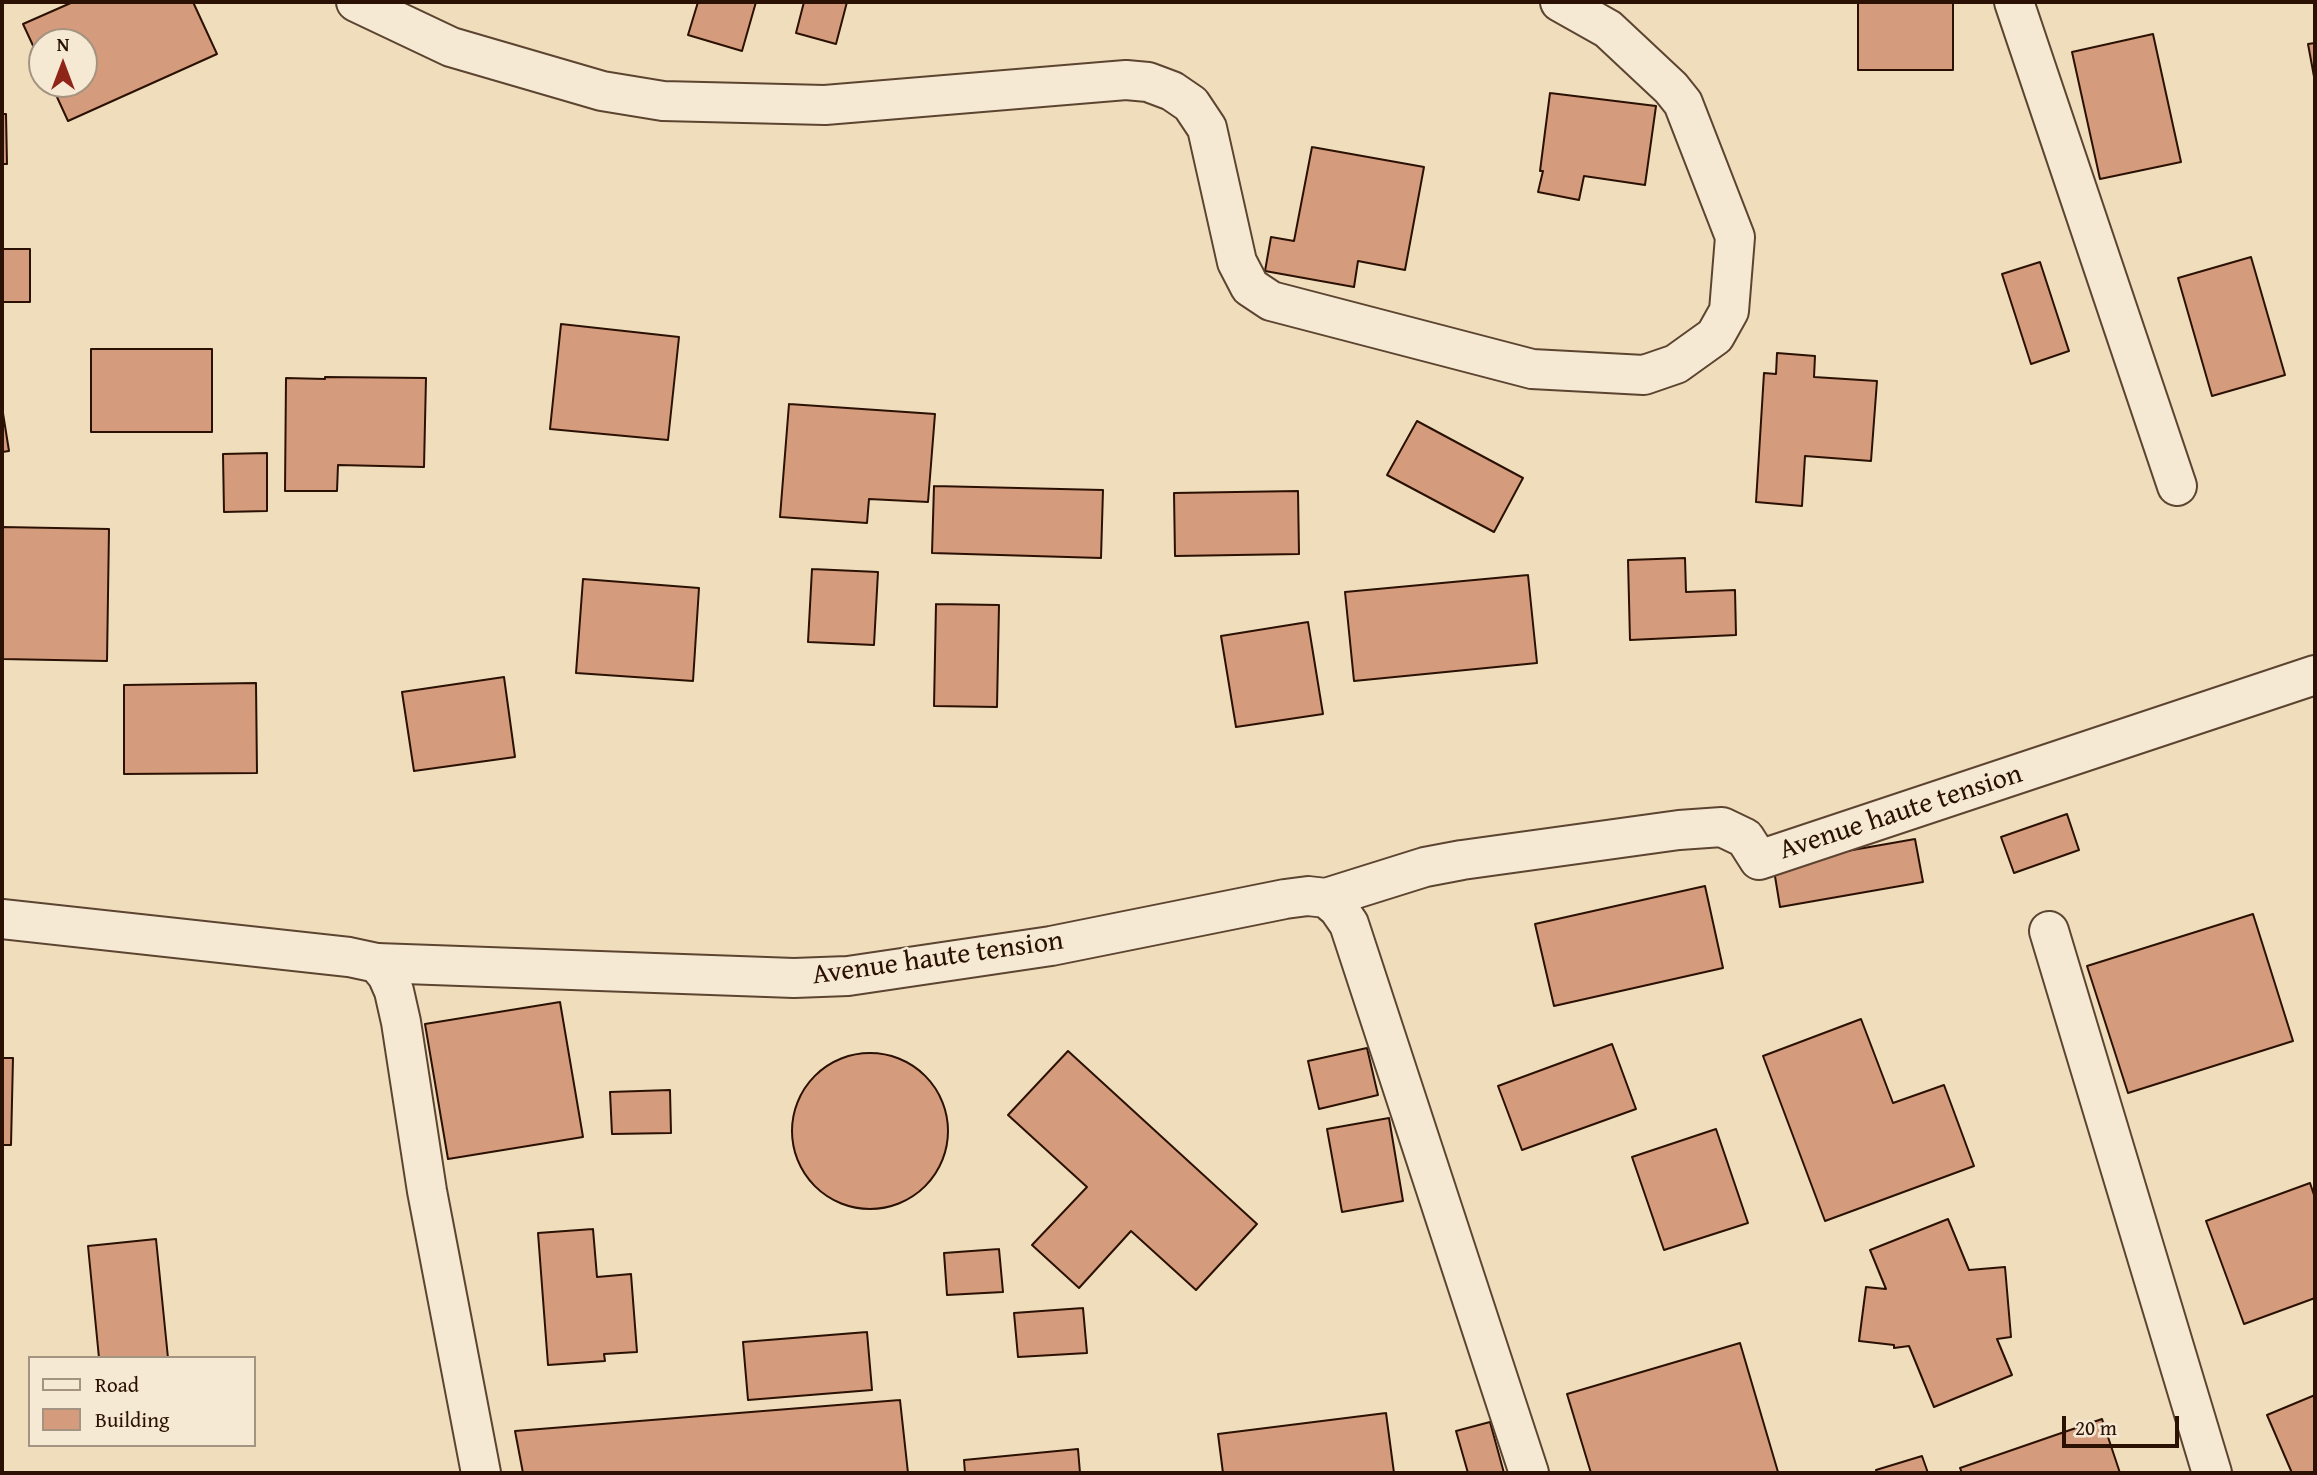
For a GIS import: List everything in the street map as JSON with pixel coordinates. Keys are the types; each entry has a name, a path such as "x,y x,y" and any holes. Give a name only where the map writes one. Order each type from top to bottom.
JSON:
{"street":[{"path":"356,2 461,50 602,91 663,101 825,105 1126,80 1148,82 1172,91 1191,104 1207,128 1237,262 1250,287 1271,301 1532,369 1644,375 1676,364 1715,336 1729,311 1735,237 1683,103 1671,88 1608,29 1560,2"},
{"path":"2014,2 2177,486"},
{"name":"Avenue haute tension","path":"2,919 349,957 377,963 794,978 848,976 1051,946 1285,899 1308,896 1326,898 1437,864 1679,830 1721,827 1745,838 1759,860 2315,675"},
{"path":"1326,898 1338,908 1349,924 1529,1473"},
{"path":"2049,931 2212,1473"},
{"path":"377,963 387,975 401,1022 427,1191 481,1473"}],"building":[{"path":"73,2 193,2 217,54 68,121 57,98 98,98 98,28 28,28 28,35 23,24"},
{"path":"698,2 756,2 742,51 688,35"},
{"path":"804,2 847,2 836,44 796,33"},
{"path":"1858,2 1953,2 1953,70 1858,70"},
{"path":"2153,34 2181,162 2100,179 2072,52"},
{"path":"2315,43 2315,82 2308,44"},
{"path":"1550,93 1656,106 1645,185 1584,176 1579,200 1538,192 1543,171 1540,171"},
{"path":"2,114 6,114 7,164 2,164"},
{"path":"1312,147 1424,167 1405,270 1358,261 1354,287 1265,271 1271,237 1294,241"},
{"path":"2,249 30,249 30,302 2,302"},
{"path":"2251,257 2285,375 2212,396 2178,278"},
{"path":"2040,262 2069,351 2031,364 2002,274"},
{"path":"561,324 679,337 668,440 550,429"},
{"path":"91,349 212,349 212,432 91,432"},
{"path":"1777,353 1815,356 1814,377 1877,381 1871,461 1805,456 1802,506 1756,502 1764,373 1776,374"},
{"path":"286,378 426,378 424,467 338,465 337,491 285,491"},
{"path":"789,404 935,414 928,502 869,499 867,523 780,517"},
{"path":"2,407 9,451 2,452"},
{"path":"1417,421 1523,478 1494,532 1387,475"},
{"path":"267,453 267,511 224,512 223,454"},
{"path":"934,486 1103,490 1101,558 932,553"},
{"path":"1298,491 1299,554 1175,556 1174,493"},
{"path":"2,527 109,529 107,661 2,659"},
{"path":"1685,558 1686,592 1735,590 1736,635 1630,640 1628,560"},
{"path":"812,569 878,572 874,645 808,642"},
{"path":"1528,575 1537,663 1354,681 1345,592"},
{"path":"583,579 699,588 693,681 576,673"},
{"path":"936,604 999,605 997,707 934,706"},
{"path":"1308,622 1323,714 1236,727 1221,636"},
{"path":"504,677 515,757 414,771 402,692"},
{"path":"256,683 257,773 124,774 124,685"},
{"path":"2067,814 2079,850 2014,873 2001,837"},
{"path":"1915,839 1923,882 1780,907 1773,864"},
{"path":"1705,886 1723,968 1554,1006 1535,924"},
{"path":"2253,914 2293,1041 2128,1093 2087,966"},
{"path":"560,1002 583,1137 448,1159 425,1024"},
{"path":"1861,1019 1893,1103 1944,1085 1974,1166 1825,1221 1763,1056"},
{"path":"1612,1044 1636,1109 1522,1150 1498,1086"},
{"path":"1367,1048 1378,1095 1319,1109 1308,1061"},
{"path":"1068,1051 1257,1224 1196,1290 1131,1231 1079,1288 1032,1245 1087,1187 1008,1115"},
{"path":"870,1053 900,1059 925,1076 942,1101 948,1131 942,1161 925,1186 900,1203 870,1209 840,1203 815,1186 798,1161 792,1131 798,1101 815,1076 840,1059"},
{"path":"2,1058 13,1058 11,1145 2,1145"},
{"path":"670,1090 671,1133 612,1134 610,1092"},
{"path":"1389,1118 1403,1201 1342,1212 1327,1129"},
{"path":"1716,1129 1748,1223 1664,1250 1632,1157"},
{"path":"2310,1183 2315,1198 2315,1298 2244,1324 2206,1221"},
{"path":"1948,1219 1969,1270 2005,1267 2011,1337 1997,1339 2012,1375 1934,1407 1909,1346 1894,1348 1894,1345 1859,1341 1866,1287 1886,1289 1870,1250"},
{"path":"593,1229 597,1277 631,1274 637,1352 604,1354 605,1361 548,1365 538,1233"},
{"path":"156,1239 168,1356 99,1356 88,1246"},
{"path":"999,1249 1003,1292 947,1295 944,1253"},
{"path":"1083,1308 1087,1353 1018,1357 1014,1313"},
{"path":"867,1332 872,1390 748,1400 743,1342"},
{"path":"1740,1343 1778,1472 1591,1473 1567,1394"},
{"path":"2315,1395 2315,1473 2292,1473 2267,1415"},
{"path":"900,1400 908,1473 523,1473 515,1431"},
{"path":"1386,1413 1394,1473 1223,1473 1218,1434"},
{"path":"2102,1419 2120,1473 1962,1473 1960,1468"},
{"path":"1490,1422 1504,1473 1468,1473 1456,1431"},
{"path":"1078,1449 1080,1473 965,1473 964,1460"},
{"path":"1922,1456 1928,1473 1877,1473 1876,1470"}]}
